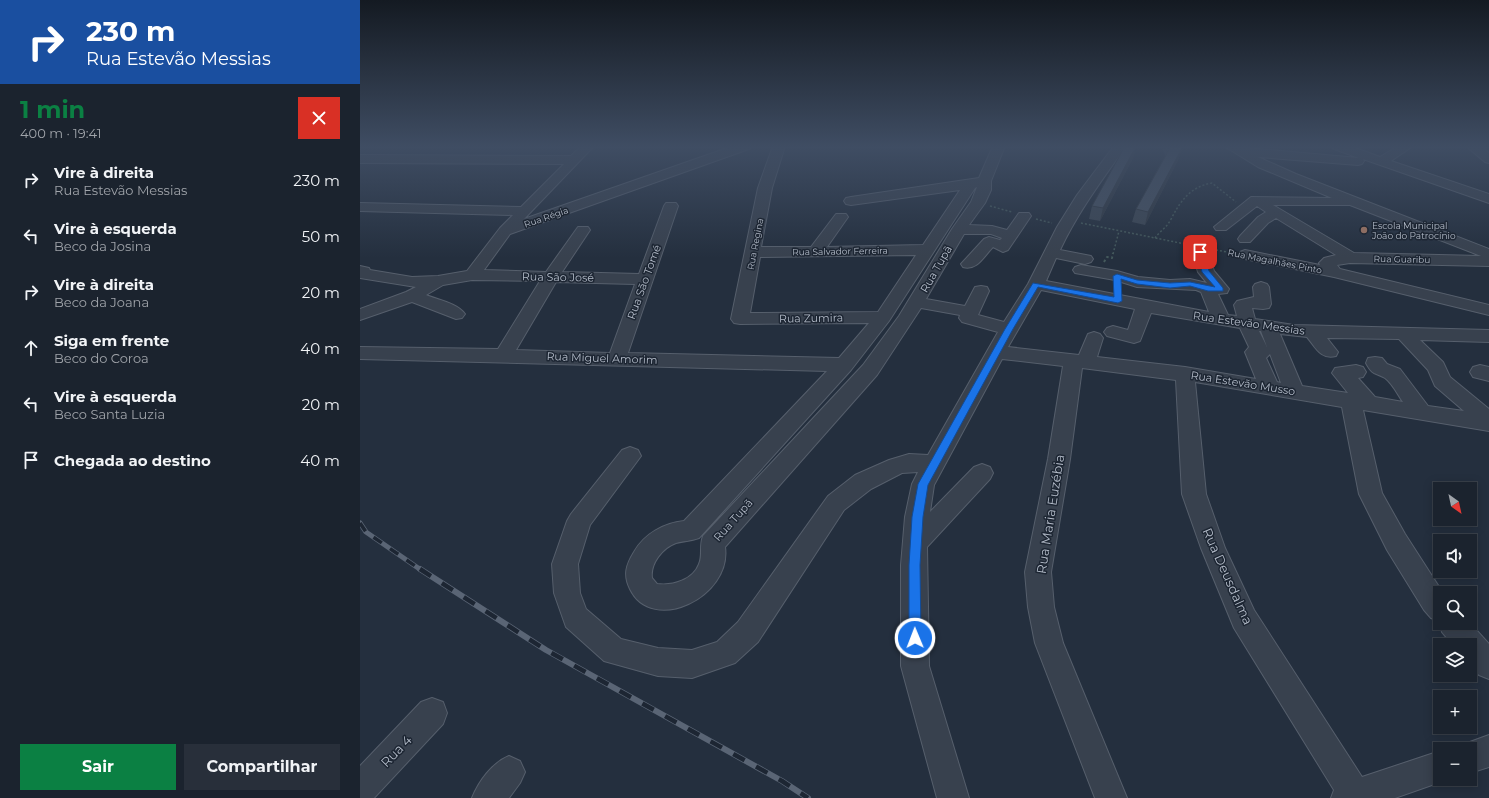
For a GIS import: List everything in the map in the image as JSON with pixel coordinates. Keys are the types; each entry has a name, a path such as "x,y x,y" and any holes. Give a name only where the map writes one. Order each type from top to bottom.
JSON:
{"street":[{"path":"472,275 505,231 552,183"},
{"name":"Rua Régia","path":"505,231 640,183"},
{"name":"Rua Regina","path":"740,319 767,183"},
{"path":"851,201 975,183"},
{"name":"Rua Tupã","path":"977,183 926,250 883,317 844,365 690,531 672,533 655,543 642,557 638,573 643,588 656,596 675,597 694,589 708,575 714,558 712,544 870,370 917,302 959,229 978,203 984,190 977,183"},
{"path":"952,798 915,666 914,565 917,517 923,484 996,352 1036,284 1068,221 1093,183"},
{"path":"1308,183 1489,254"},
{"path":"1443,183 1489,199"},
{"path":"1221,227 1251,205 1359,203"},
{"path":"1251,205 1275,212 1350,258"},
{"name":"Rua São Tomé","path":"617,358 671,206"},
{"path":"360,207 524,211"},
{"path":"1245,239 1263,220 1275,212"},
{"path":"969,264 1002,242 1024,216"},
{"path":"816,251 841,217"},
{"path":"959,229 992,230 1002,242"},
{"path":"504,354 551,277 583,230"},
{"path":"1052,253 1083,264 1121,271 1137,282 1170,285 1190,284 1208,289 1221,289 1206,272 1200,252 1203,247"},
{"name":"Rua Salvador Ferreira","path":"753,252 926,250"},
{"name":"Rua Magalhães Pinto","path":"1245,256 1334,272 1486,313"},
{"name":"Rua Guaribu","path":"1334,272 1327,263 1330,260 1350,258 1489,261"},
{"path":"360,271 363,271 365,274 412,282 438,281"},
{"path":"1118,301 1121,271"},
{"name":"Rua São José","path":"438,281 472,275 645,279"},
{"path":"360,315 412,296 438,281"},
{"name":"Rua Estevão Messias","path":"1036,284 1169,311 1268,327 1304,331 1489,336"},
{"path":"1260,287 1263,304 1251,302 1243,305 1247,323 1261,353 1254,352 1270,387"},
{"path":"1208,289 1221,319"},
{"path":"981,291 968,318 1009,329"},
{"path":"412,296 448,309 456,314"},
{"path":"917,302 970,312"},
{"path":"1113,332 1134,337 1145,306"},
{"path":"1283,314 1329,352"},
{"name":"Rua Zumira","path":"740,319 883,317"},
{"path":"1268,327 1296,392"},
{"path":"1357,333 1380,369 1393,374 1422,412"},
{"path":"1404,334 1436,367 1442,381 1489,422"},
{"name":"Rua Maria Euzébia","path":"1094,338 1080,363 1059,459 1038,572 1042,607 1049,643 1111,798"},
{"name":"Rua Estevão Musso","path":"996,352 1080,363 1185,374 1489,422"},
{"name":"Rua Miguel Amorim","path":"360,353 504,354 844,365"},
{"path":"1356,372 1342,373 1360,402 1371,494 1396,542 1433,601"},
{"name":"Rua Deusdalma","path":"1185,374 1194,494 1213,548 1244,619 1353,797"},
{"path":"630,456 579,521 565,564 567,593 576,618 614,651 658,662 692,664 725,652 748,632 836,503 863,482 897,466 909,463 934,464"},
{"path":"916,542 982,473"},
{"path":"1458,630 1489,665"},
{"name":"Rua 4","path":"360,789 432,713"},
{"path":"1477,755 1489,751"},
{"path":"1353,797 1433,769"},
{"path":"488,798 509,772"}],"path":[{"path":"1156,238 1160,230 1169,224 1179,202 1190,190 1204,184 1210,183"},
{"path":"1212,183 1251,205"},
{"name":"Rua Magalhães Pinto","path":"1068,221 1245,256"},
{"path":"1104,262 1107,257 1112,258 1119,231"}],"building":[{"path":"1105,183 1116,183 1103,208 1092,206"},
{"path":"1150,183 1163,183 1148,212 1136,209"}],"railway":[{"path":"360,523 366,532 421,570"},
{"path":"420,569 546,650 782,781 808,798"}],"place":[{"name":"Escola Municipal João do Patrocínio","path":"1364,230"}],"route":[{"path":"915,638 914,565 917,517 923,484 1009,329 1036,284 1118,301 1117,276 1137,282 1170,285 1190,284 1208,289 1221,289 1206,272 1200,252"}]}
